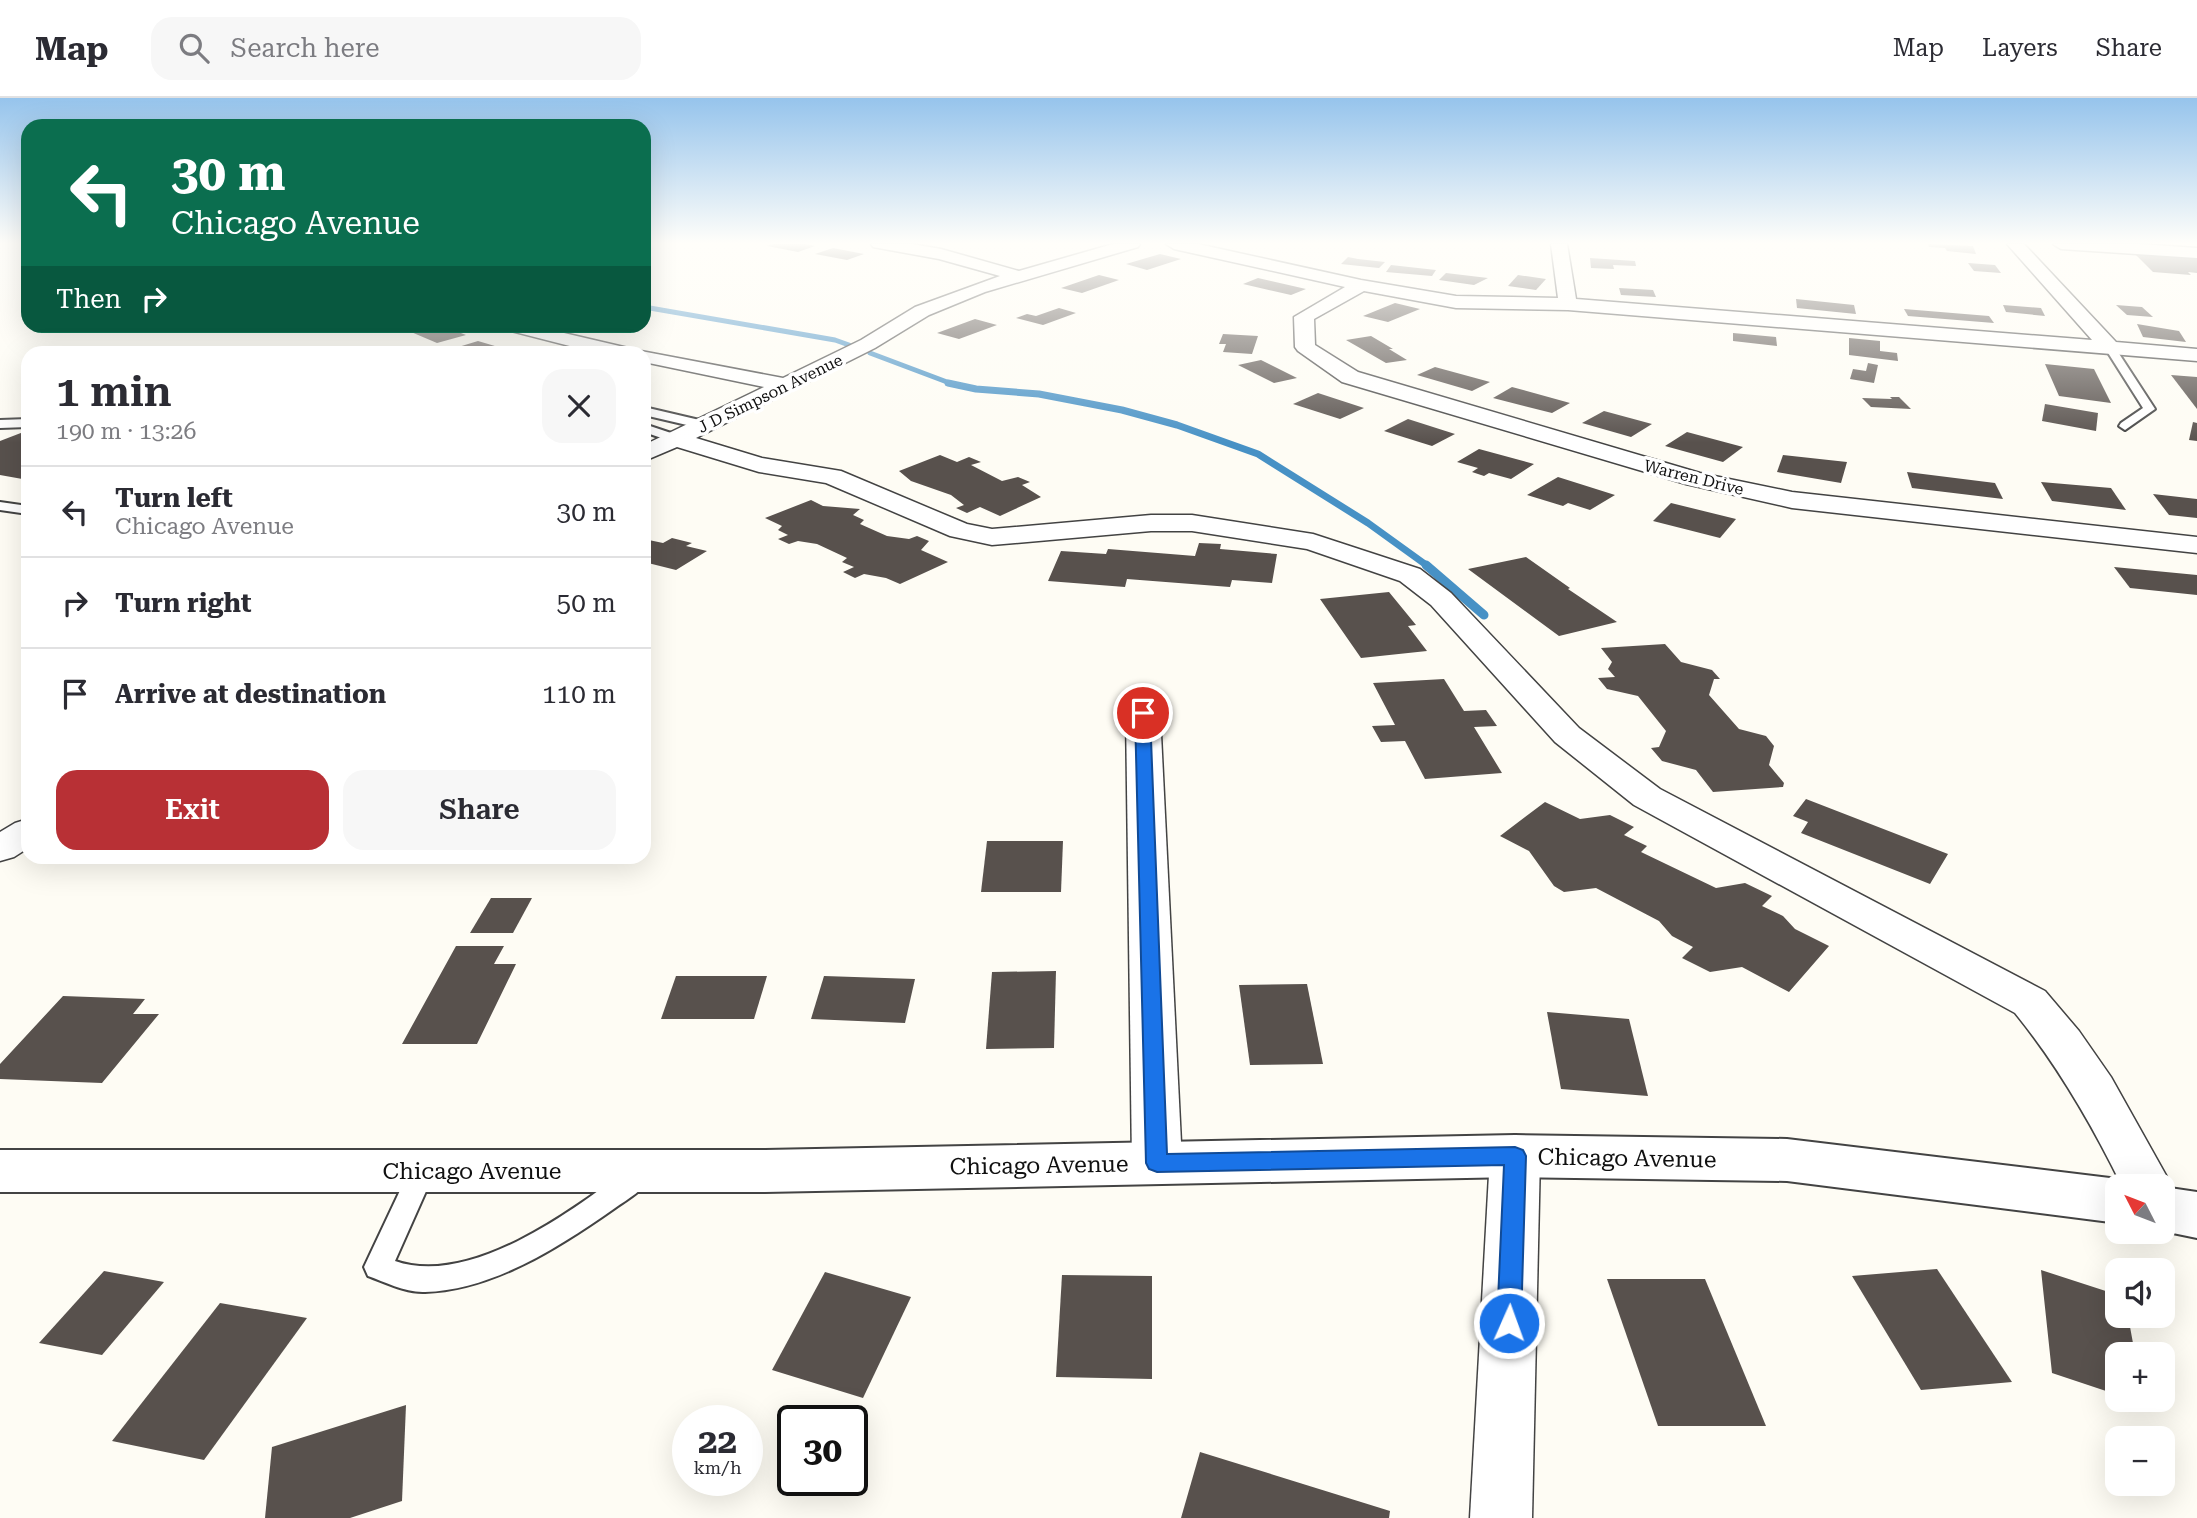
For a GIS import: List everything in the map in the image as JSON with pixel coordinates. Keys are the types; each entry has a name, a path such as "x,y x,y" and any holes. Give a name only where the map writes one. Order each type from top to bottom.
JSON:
{"street":[{"name":"J D Simpson Avenue","path":"651,451 868,344 924,310"},
{"name":"Warren Drive","path":"1316,310 1304,317 1304,347 1350,377 1695,480 1792,500 2197,545"},
{"path":"1645,310 2197,355"},
{"path":"2076,310 2110,348"},
{"path":"539,333 594,346"},
{"path":"651,357 787,385"},
{"path":"690,432 759,465 832,476 959,530 992,537 1151,523 1192,523 1313,542 1410,575 1441,599 1567,735 1647,797 2029,1002 2052,1028 2081,1072 2131,1152 2141,1174"},
{"path":"1143,713 1157,1163"},
{"path":"0,849 21,836"},
{"path":"1502,1518 1515,1156"},
{"name":"Chicago Avenue","path":"0,1171 645,1171 1515,1156 1787,1160 2105,1199"},
{"path":"2175,1211 2197,1215"}],"lane":[{"path":"2110,348 2149,409 2125,426"},
{"path":"651,414 690,432"},
{"path":"0,424 21,423"},
{"path":"651,429 690,432"},
{"path":"0,506 21,509"},
{"path":"422,1171 378,1267 423,1280 492,1265 601,1206 645,1171"}],"building":[{"path":"1052,310 1076,313 1043,325 1016,318 1027,314 1036,316"},
{"path":"1377,310 1417,310 1388,322 1363,316"},
{"path":"1819,310 1855,310 1856,314"},
{"path":"1905,310 1919,310 1989,316 1994,323 1908,316"},
{"path":"2042,310 2045,316 2006,312"},
{"path":"2122,310 2146,310 2153,317 2127,315"},
{"path":"975,319 997,325 959,339 937,333"},
{"path":"2137,324 2179,331 2186,342 2143,337"},
{"path":"413,333 466,335 437,343"},
{"path":"1733,333 1776,337 1777,346 1733,341"},
{"path":"1223,334 1258,336 1252,354 1223,352 1226,344 1219,344"},
{"path":"1371,336 1407,360 1386,363 1346,340"},
{"path":"1849,338 1880,341 1880,351 1897,353 1898,361 1849,355"},
{"path":"478,341 495,346 462,346"},
{"path":"1261,360 1297,378 1274,383 1238,365"},
{"path":"1868,363 1878,365 1874,383 1850,379 1853,369 1866,371"},
{"path":"2045,364 2094,369 2111,403 2059,396"},
{"path":"1435,367 1490,382 1472,391 1417,375"},
{"path":"2171,375 2197,377 2197,409"},
{"path":"1512,387 1570,403 1552,413 1493,398"},
{"path":"1318,393 1364,408 1340,419 1293,404"},
{"path":"1890,397 1899,397 1911,409 1871,407 1862,398 1892,399"},
{"path":"2045,404 2098,413 2096,431 2042,421"},
{"path":"1604,411 1652,424 1631,437 1582,423"},
{"path":"1408,419 1455,434 1432,446 1384,431"},
{"path":"2193,422 2197,423 2197,441 2189,440"},
{"path":"1687,432 1743,447 1723,462 1665,446"},
{"path":"21,433 21,479 0,475 0,441"},
{"path":"1479,449 1534,464 1511,479 1489,473 1484,476 1472,472 1478,468 1457,462"},
{"path":"940,455 957,462 969,457 981,462 971,465 1002,481 1018,477 1030,482 1022,485 1041,497 1000,516 980,507 967,513 956,508 964,505 951,495 911,481 899,471"},
{"path":"1783,455 1847,462 1841,483 1777,472"},
{"path":"1907,472 1995,483 2003,499 1912,488"},
{"path":"1558,477 1615,495 1590,510 1568,503 1563,506 1527,495"},
{"path":"2041,482 2111,488 2126,510 2052,501"},
{"path":"2153,494 2197,499 2197,518 2169,515"},
{"path":"811,500 823,506 860,509 853,515 864,520 860,524 887,536 909,539 917,536 929,541 921,550 948,562 900,584 864,574 855,578 843,572 854,567 842,562 847,558 817,544 798,541 789,544 778,539 788,535 778,530 782,526 765,518"},
{"path":"1671,503 1736,519 1720,538 1653,521"},
{"path":"672,538 692,543 686,546 707,551 676,570 651,564 651,540 663,543"},
{"path":"1199,543 1221,544 1220,549 1277,554 1272,583 1232,580 1230,587 1127,579 1125,587 1048,581 1061,551 1106,554 1108,549 1195,556"},
{"path":"1526,557 1617,622 1559,636 1468,569"},
{"path":"2114,567 2197,575 2197,595 2130,588"},
{"path":"1389,592 1416,625 1408,626 1427,651 1361,658 1320,599"},
{"path":"1665,644 1681,662 1712,670 1720,679 1714,679 1709,695 1739,729 1766,736 1774,746 1769,765 1784,783 1783,787 1713,792 1696,770 1662,761 1651,748 1659,747 1666,731 1638,696 1607,689 1598,678 1615,677 1608,669 1612,662 1601,648"},
{"path":"1444,679 1464,711 1486,710 1497,726 1474,727 1502,773 1425,779 1405,741 1381,742 1372,726 1395,725 1373,683"},
{"path":"1806,799 1948,854 1930,884 1801,833 1808,822 1793,816"},
{"path":"1545,802 1580,819 1610,815 1634,827 1624,835 1647,846 1641,852 1716,888 1745,883 1772,896 1762,906 1783,916 1795,929 1829,946 1789,992 1742,967 1710,972 1682,958 1693,947 1672,936 1659,921 1596,888 1564,892 1554,886 1529,851 1500,836"},
{"path":"987,841 1063,841 1061,892 981,892"},
{"path":"491,898 532,898 513,933 470,933"},
{"path":"456,946 504,946 494,964 516,964 477,1044 402,1044"},
{"path":"1056,971 1054,1048 986,1049 992,972"},
{"path":"676,976 767,976 754,1019 661,1019"},
{"path":"824,976 915,979 905,1023 811,1019"},
{"path":"1307,984 1323,1064 1250,1065 1239,985"},
{"path":"63,996 145,999 133,1014 159,1014 102,1083 0,1079 0,1064"},
{"path":"1547,1012 1629,1019 1648,1096 1561,1089"},
{"path":"1937,1269 2012,1382 1921,1390 1852,1276"},
{"path":"2041,1270 2105,1291 2105,1328 2130,1328 2133,1342 2105,1342 2105,1391 2052,1373"},
{"path":"104,1271 164,1282 102,1355 39,1343"},
{"path":"825,1272 911,1297 863,1398 772,1370"},
{"path":"1062,1275 1152,1276 1152,1379 1056,1377"},
{"path":"1607,1279 1705,1279 1766,1426 1658,1426"},
{"path":"220,1303 307,1318 204,1460 112,1441"},
{"path":"406,1405 402,1501 350,1518 265,1518 272,1447"},
{"path":"1200,1452 1390,1511 1389,1518 1181,1518"}],"waterway":[{"path":"663,310 835,340 849,345"},
{"path":"870,353 952,384"},
{"path":"948,383 952,384"},
{"path":"952,384 976,389 1039,394 1122,410 1177,425 1258,454 1368,523 1429,567"},
{"path":"1426,565 1484,615"}],"route":[{"path":"1143,713 1157,1163 1515,1156 1509,1323"}]}
